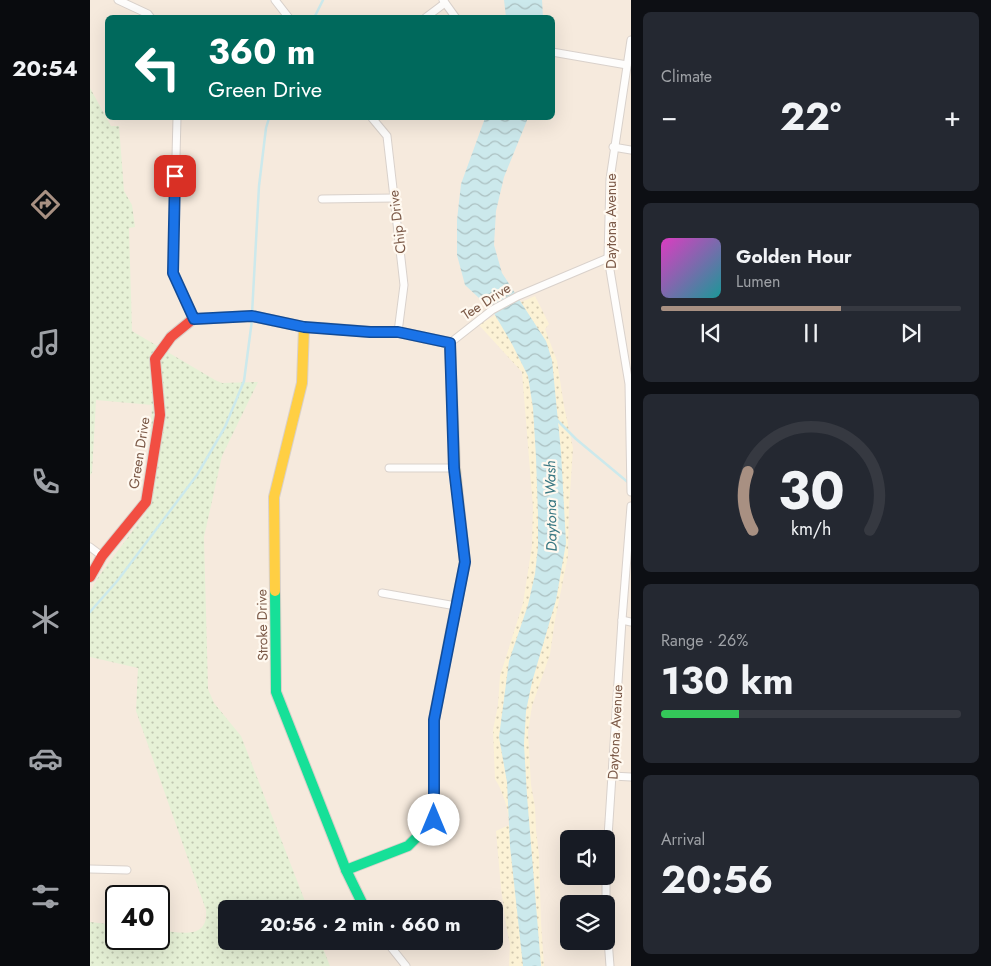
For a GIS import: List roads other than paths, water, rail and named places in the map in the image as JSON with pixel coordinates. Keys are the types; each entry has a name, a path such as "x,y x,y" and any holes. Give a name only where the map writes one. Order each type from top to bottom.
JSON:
{"street":[{"path":"118,0 148,15"},
{"path":"275,0 288,15"},
{"path":"429,15 444,2 454,15"},
{"name":"Daytona Avenue","path":"631,40 610,179 608,258 629,384 631,492"},
{"path":"555,53 627,65"},
{"path":"177,120 173,273 194,319 252,316 304,327 398,332 450,343 454,468 465,562 434,720 434,820 408,846 346,870"},
{"name":"Chip Drive","path":"374,120 387,136 404,286 398,332"},
{"path":"614,147 631,150"},
{"path":"322,199 394,198"},
{"name":"Tee Drive","path":"450,343 492,310 518,296 608,258"},
{"name":"Green Drive","path":"90,577 102,556 146,502 160,415 155,359 171,337 194,319"},
{"name":"Stroke Drive","path":"304,327 302,383 274,497 276,692 346,870 361,900"},
{"path":"389,468 454,468"},
{"name":"Daytona Avenue","path":"608,830 631,506"},
{"path":"90,547 102,556"},
{"path":"382,593 456,606"},
{"path":"622,620 631,622"},
{"path":"612,776 631,777"},
{"path":"90,869 127,870"},
{"path":"393,950 406,966"},
{"path":"609,950 610,966"}],"water":[{"path":"504,0 542,0 543,15 506,15"},
{"name":"Daytona Wash","path":"484,120 527,120 504,177 496,211 494,245 502,273 546,341 552,360 561,452 566,543 556,600 532,682 526,711 524,744 541,966 523,966 510,846 507,782 499,737 509,661 528,605 535,574 538,547 533,408 528,376 512,344 492,310 465,285 457,255 457,220 461,184"}],"waterway":[{"path":"316,15 323,0"},
{"path":"252,314 259,186 268,120"},
{"path":"90,612 118,580 197,475 225,427 244,381 252,320"},
{"path":"555,418 576,439 630,484"}]}
